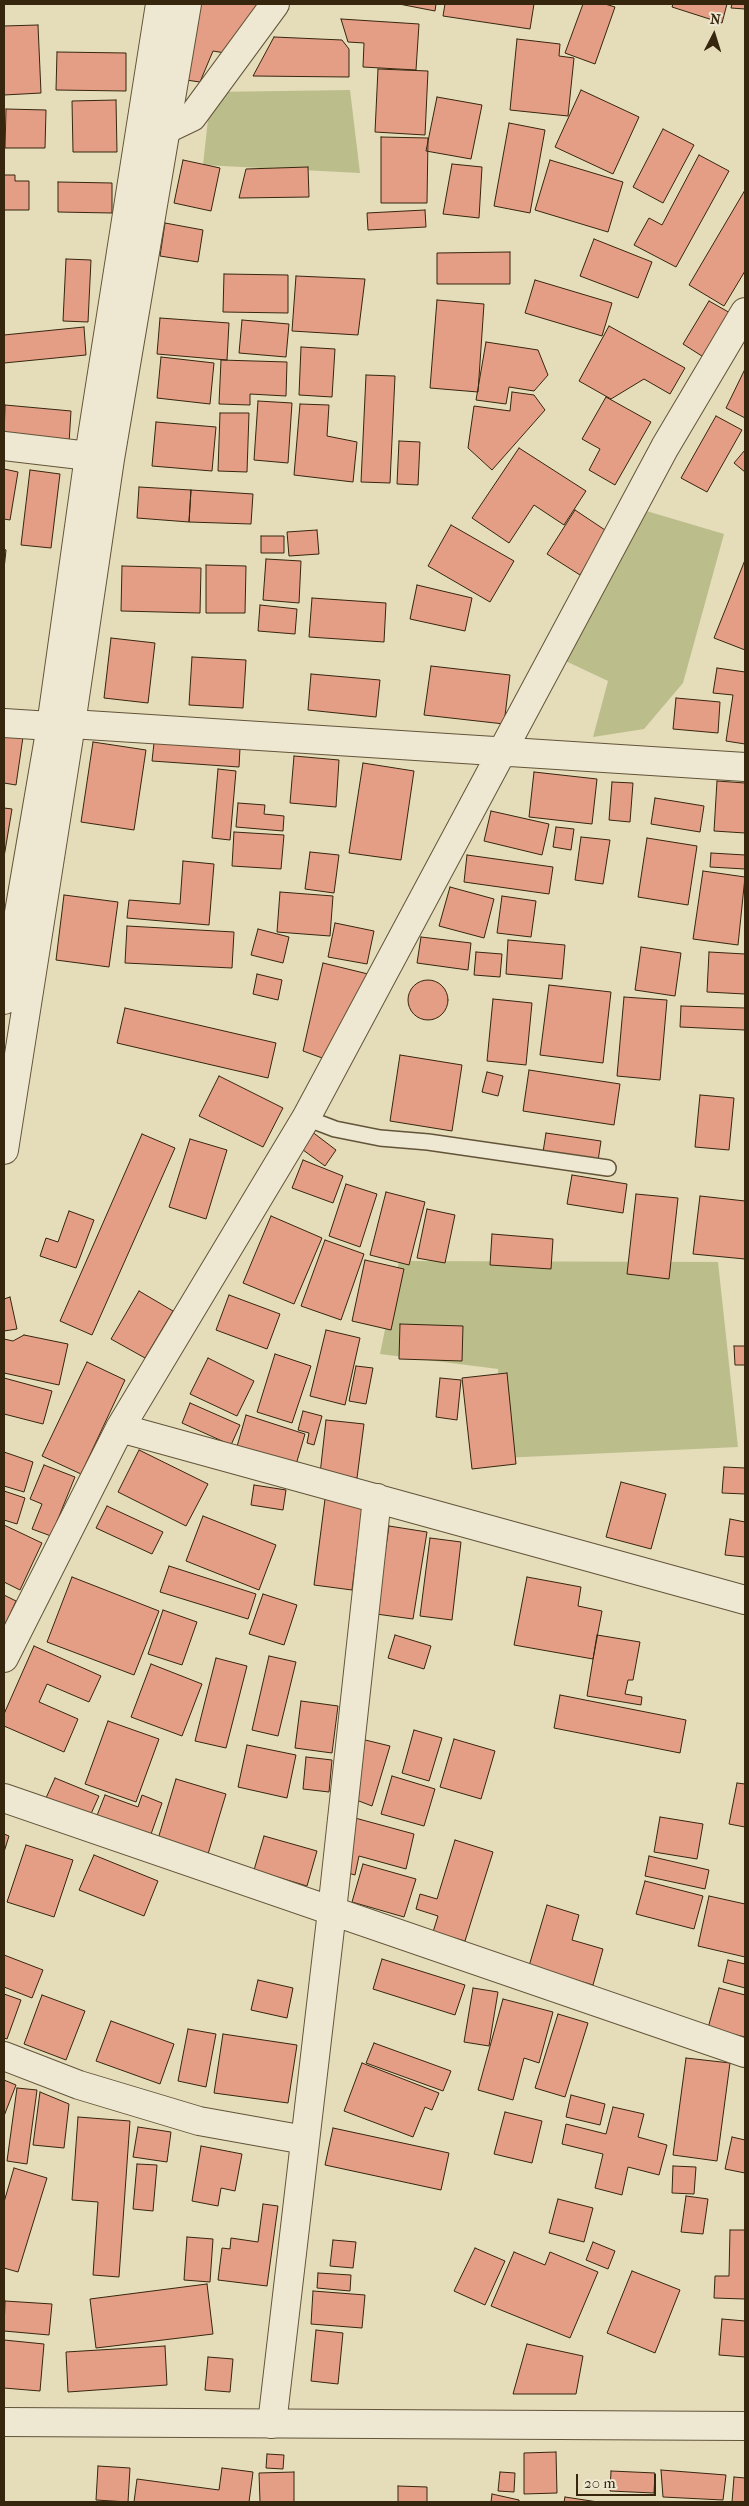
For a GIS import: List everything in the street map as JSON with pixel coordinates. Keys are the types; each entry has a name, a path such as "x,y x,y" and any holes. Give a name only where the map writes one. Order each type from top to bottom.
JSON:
{"street":[{"path":"4,1150 61,725 89,456 160,4"},
{"path":"4,1000 61,725 110,459 187,4"},
{"path":"166,129 192,116 275,4"},
{"path":"4,1658 120,1428 306,1118 503,753 665,447 745,312"},
{"path":"4,446 89,456"},
{"path":"4,723 745,767"},
{"path":"120,1428 745,1600"},
{"path":"272,2424 332,1911 377,1498"},
{"path":"4,1798 745,2053"},
{"path":"4,2056 79,2085 199,2122 305,2140"},
{"path":"4,2422 745,2426"}],"lane":[{"path":"306,1118 336,1129 380,1138 428,1142 608,1168"}],"green space":[{"path":"350,90 360,173 203,165 211,92"},
{"path":"633,507 724,534 683,683 644,729 593,737 608,681 555,656"},
{"path":"399,1261 718,1262 738,1447 502,1458 498,1369 380,1354"}],"building":[{"path":"198,4 259,4 231,54 213,51 200,82 165,77"},
{"path":"399,4 436,4 435,11"},
{"path":"445,4 534,4 530,29 443,16"},
{"path":"583,4 605,4 615,7 595,64 565,53"},
{"path":"673,4 727,4 722,23 672,7"},
{"path":"732,4 745,4 745,9 731,8"},
{"path":"341,19 419,24 416,70 363,67 364,43 348,42"},
{"path":"38,25 41,93 4,95 4,26"},
{"path":"274,37 342,40 349,49 349,77 253,76"},
{"path":"517,39 560,44 559,56 574,58 568,116 510,110"},
{"path":"57,52 126,53 126,91 56,90"},
{"path":"378,69 428,71 425,135 375,132"},
{"path":"581,90 639,117 613,174 555,147"},
{"path":"437,97 482,105 471,159 426,151"},
{"path":"116,100 117,152 73,152 72,101"},
{"path":"6,109 46,110 45,148 5,148"},
{"path":"509,123 545,130 530,213 494,206"},
{"path":"663,129 694,145 663,203 633,187"},
{"path":"381,137 428,138 427,203 381,203"},
{"path":"699,155 729,171 676,267 634,245 649,218 662,225"},
{"path":"183,160 220,168 211,211 174,203"},
{"path":"550,160 623,182 608,232 535,210"},
{"path":"452,164 482,167 479,218 443,214"},
{"path":"308,167 309,197 239,198 246,169"},
{"path":"4,175 15,175 15,181 29,181 29,210 4,210"},
{"path":"58,182 112,183 112,213 58,212"},
{"path":"745,190 745,271 724,306 689,285"},
{"path":"425,210 426,227 368,230 367,213"},
{"path":"165,223 203,230 198,262 160,256"},
{"path":"594,239 652,262 638,298 580,276"},
{"path":"510,252 510,284 437,284 437,253"},
{"path":"66,259 91,260 88,322 63,321"},
{"path":"224,274 288,275 288,313 223,312"},
{"path":"296,276 365,279 358,335 292,331"},
{"path":"535,280 612,303 602,336 525,313"},
{"path":"437,300 484,304 478,392 430,388"},
{"path":"709,301 732,314 705,358 683,344"},
{"path":"160,318 229,323 227,360 157,354"},
{"path":"242,320 289,324 286,357 239,353"},
{"path":"609,326 685,368 670,394 644,379 611,399 579,381"},
{"path":"84,327 86,355 4,363 4,335"},
{"path":"486,342 538,350 548,375 534,391 509,387 506,404 476,400"},
{"path":"301,347 335,349 332,397 299,395"},
{"path":"161,357 214,363 210,404 157,398"},
{"path":"221,360 287,362 286,396 250,394 250,405 219,404"},
{"path":"745,369 745,418 726,408"},
{"path":"366,375 395,376 390,483 361,482"},
{"path":"512,392 534,395 545,410 492,470 468,448 474,406 510,411"},
{"path":"606,397 651,422 615,485 589,470 600,449 582,439"},
{"path":"258,401 292,403 288,463 254,460"},
{"path":"300,404 329,405 327,436 357,442 353,482 294,475"},
{"path":"5,405 71,411 69,443 4,438"},
{"path":"220,413 249,413 247,472 218,471"},
{"path":"716,416 742,430 707,492 681,478"},
{"path":"156,422 216,427 212,471 152,466"},
{"path":"399,441 420,442 418,485 397,484"},
{"path":"519,448 586,491 564,525 534,505 509,543 472,518"},
{"path":"745,450 745,472 734,463"},
{"path":"4,469 18,472 10,520 4,519"},
{"path":"30,470 60,474 51,548 21,545"},
{"path":"139,487 191,490 189,522 137,518"},
{"path":"191,490 253,494 251,524 189,522"},
{"path":"575,510 608,532 580,575 547,554"},
{"path":"451,525 514,561 490,602 428,566"},
{"path":"317,530 319,554 289,556 287,532"},
{"path":"261,536 284,536 284,553 261,553"},
{"path":"4,549 6,550 4,569"},
{"path":"266,559 301,561 299,603 263,600"},
{"path":"745,560 745,650 714,638"},
{"path":"206,565 246,566 245,613 206,613"},
{"path":"122,566 201,568 200,613 121,611"},
{"path":"417,585 472,598 465,631 410,619"},
{"path":"312,598 386,603 384,642 309,637"},
{"path":"260,605 297,609 295,634 258,631"},
{"path":"111,638 155,643 148,703 104,698"},
{"path":"192,657 246,660 243,708 189,705"},
{"path":"431,666 510,675 504,724 424,715"},
{"path":"717,668 745,672 745,744 726,741 733,695 713,693"},
{"path":"311,674 380,680 376,717 308,710"},
{"path":"676,698 720,702 718,733 673,729"},
{"path":"4,734 23,737 16,785 4,783"},
{"path":"93,742 146,750 134,830 81,822"},
{"path":"154,743 240,748 239,767 152,761"},
{"path":"294,756 339,760 336,807 290,803"},
{"path":"363,763 414,771 401,860 349,853"},
{"path":"218,769 236,771 230,840 212,838"},
{"path":"534,772 597,779 592,824 529,817"},
{"path":"717,781 745,783 745,833 714,831"},
{"path":"612,782 633,783 630,822 609,820"},
{"path":"655,798 704,806 700,832 651,824"},
{"path":"238,803 265,805 264,814 284,816 283,831 236,827"},
{"path":"4,808 12,809 4,857"},
{"path":"491,811 549,824 542,855 484,841"},
{"path":"556,827 574,829 571,850 553,847"},
{"path":"234,832 284,835 281,869 232,866"},
{"path":"581,837 610,840 603,884 575,880"},
{"path":"647,838 697,846 688,905 638,897"},
{"path":"310,852 339,855 334,893 305,889"},
{"path":"711,853 745,855 745,869 710,867"},
{"path":"467,855 553,867 549,894 464,882"},
{"path":"183,861 214,864 209,925 127,918 129,900 180,904"},
{"path":"703,871 745,877 738,945 693,939"},
{"path":"450,887 494,899 484,938 439,926"},
{"path":"280,892 333,896 330,936 277,932"},
{"path":"64,895 118,902 109,967 56,960"},
{"path":"502,896 536,901 531,937 497,933"},
{"path":"335,923 374,931 367,964 328,957"},
{"path":"127,926 234,932 232,968 125,963"},
{"path":"258,929 289,937 283,963 251,955"},
{"path":"421,937 471,943 468,970 417,963"},
{"path":"508,940 565,945 562,979 506,974"},
{"path":"641,947 681,953 675,996 635,990"},
{"path":"476,952 502,954 500,977 474,975"},
{"path":"709,952 745,954 745,994 707,992"},
{"path":"323,963 368,974 325,1059 303,1051"},
{"path":"257,974 282,980 278,1000 253,994"},
{"path":"432,980 439,983 445,989 448,1000 447,1008 439,1017 432,1020 424,1020 417,1017 409,1008 408,996 411,989 420,981"},
{"path":"549,985 611,992 603,1063 540,1055"},
{"path":"624,997 667,1000 660,1080 617,1076"},
{"path":"493,999 532,1003 526,1065 487,1061"},
{"path":"681,1006 745,1008 745,1030 680,1027"},
{"path":"125,1008 276,1043 268,1078 117,1043"},
{"path":"400,1055 462,1065 452,1131 390,1121"},
{"path":"529,1070 620,1084 614,1125 523,1111"},
{"path":"487,1072 503,1076 498,1096 482,1092"},
{"path":"219,1076 283,1108 263,1147 199,1116"},
{"path":"700,1095 734,1098 729,1150 695,1147"},
{"path":"311,1131 336,1150 325,1166 299,1147"},
{"path":"546,1133 601,1141 598,1161 543,1152"},
{"path":"142,1134 175,1148 92,1335 60,1321"},
{"path":"190,1139 227,1150 206,1219 169,1207"},
{"path":"303,1160 343,1176 333,1203 292,1188"},
{"path":"572,1175 627,1184 623,1213 567,1204"},
{"path":"346,1184 377,1194 360,1247 329,1236"},
{"path":"386,1192 425,1202 409,1265 370,1255"},
{"path":"636,1194 678,1198 669,1279 627,1274"},
{"path":"700,1196 745,1201 745,1259 693,1254"},
{"path":"427,1209 455,1215 445,1263 417,1258"},
{"path":"69,1211 94,1220 76,1268 40,1256 46,1238 58,1242"},
{"path":"271,1216 322,1238 294,1304 243,1283"},
{"path":"492,1234 553,1239 551,1269 490,1265"},
{"path":"325,1240 364,1254 341,1320 301,1306"},
{"path":"365,1260 404,1269 391,1330 352,1321"},
{"path":"139,1291 173,1311 145,1358 111,1339"},
{"path":"229,1295 280,1314 267,1349 216,1330"},
{"path":"10,1297 17,1329 4,1331 4,1299"},
{"path":"400,1324 463,1326 462,1361 399,1359"},
{"path":"326,1330 360,1338 345,1405 310,1396"},
{"path":"24,1335 68,1344 59,1385 4,1373 4,1339 13,1341"},
{"path":"734,1346 745,1346 745,1365 735,1365"},
{"path":"275,1354 311,1366 292,1423 257,1412"},
{"path":"208,1358 254,1381 237,1416 190,1394"},
{"path":"87,1362 125,1380 81,1474 42,1456"},
{"path":"356,1366 373,1368 366,1404 349,1401"},
{"path":"507,1373 516,1464 472,1469 462,1378"},
{"path":"4,1378 52,1391 43,1424 4,1414"},
{"path":"440,1378 461,1380 457,1420 436,1417"},
{"path":"190,1403 240,1425 231,1445 182,1423"},
{"path":"303,1411 322,1416 314,1445 307,1443 309,1433 298,1430"},
{"path":"246,1415 305,1434 295,1468 236,1450"},
{"path":"326,1420 364,1424 357,1478 320,1474"},
{"path":"139,1450 208,1484 186,1526 118,1492"},
{"path":"4,1452 33,1462 24,1492 4,1486"},
{"path":"44,1465 75,1477 51,1536 32,1529 42,1504 30,1499"},
{"path":"724,1467 745,1468 745,1494 722,1493"},
{"path":"621,1482 666,1494 651,1549 606,1537"},
{"path":"254,1485 286,1490 283,1510 251,1505"},
{"path":"4,1491 25,1498 17,1524 4,1520"},
{"path":"325,1499 363,1504 352,1590 314,1585"},
{"path":"107,1506 163,1532 152,1554 96,1528"},
{"path":"203,1516 276,1545 259,1590 186,1561"},
{"path":"730,1519 745,1522 745,1557 725,1555"},
{"path":"4,1525 42,1543 20,1590 4,1582"},
{"path":"389,1526 427,1532 413,1619 376,1614"},
{"path":"430,1538 461,1542 452,1620 420,1616"},
{"path":"169,1566 256,1594 248,1619 160,1592"},
{"path":"72,1577 159,1611 134,1675 47,1642"},
{"path":"527,1577 581,1587 578,1606 602,1611 593,1659 514,1645"},
{"path":"263,1594 297,1605 284,1645 249,1634"},
{"path":"4,1595 16,1601 4,1627"},
{"path":"163,1610 197,1622 182,1665 148,1654"},
{"path":"395,1635 431,1646 424,1669 388,1658"},
{"path":"597,1635 640,1642 633,1680 628,1680 625,1694 642,1697 641,1705 587,1696"},
{"path":"34,1646 101,1676 89,1702 47,1684 39,1702 78,1719 64,1752 4,1726 4,1714"},
{"path":"269,1656 296,1662 278,1736 252,1730"},
{"path":"216,1658 247,1666 226,1748 195,1741"},
{"path":"151,1664 202,1684 182,1736 131,1717"},
{"path":"560,1695 686,1720 680,1753 554,1728"},
{"path":"301,1701 338,1706 332,1753 295,1748"},
{"path":"108,1721 159,1739 136,1802 85,1784"},
{"path":"414,1730 442,1738 429,1781 402,1773"},
{"path":"357,1738 390,1746 372,1806 351,1798"},
{"path":"454,1739 495,1751 481,1799 440,1787"},
{"path":"247,1745 296,1755 287,1798 238,1787"},
{"path":"306,1757 332,1760 329,1792 303,1789"},
{"path":"392,1776 435,1789 424,1826 381,1814"},
{"path":"55,1778 99,1796 90,1816 46,1798"},
{"path":"176,1779 226,1794 208,1854 158,1839"},
{"path":"737,1783 745,1784 745,1827 729,1824"},
{"path":"105,1795 138,1807 142,1795 162,1803 150,1837 96,1818"},
{"path":"660,1817 703,1824 697,1859 654,1852"},
{"path":"355,1818 414,1834 406,1869 359,1856 355,1875 341,1871"},
{"path":"4,1834 9,1836 4,1852"},
{"path":"264,1836 317,1851 307,1886 254,1870"},
{"path":"455,1840 493,1852 465,1941 433,1932 438,1916 416,1909 420,1894 437,1899"},
{"path":"26,1845 73,1860 54,1917 7,1902"},
{"path":"94,1855 158,1881 144,1916 79,1890"},
{"path":"649,1856 709,1870 705,1889 645,1876"},
{"path":"363,1864 416,1879 404,1917 352,1902"},
{"path":"645,1881 703,1896 694,1929 636,1914"},
{"path":"709,1896 745,1904 745,1957 698,1946"},
{"path":"547,1905 579,1915 572,1940 603,1949 593,1985 529,1966"},
{"path":"4,1955 43,1970 32,1998 4,1987"},
{"path":"382,1959 465,1985 455,2015 373,1989"},
{"path":"728,1960 745,1964 745,1988 723,1982"},
{"path":"258,1980 293,1988 287,2018 251,2010"},
{"path":"473,1988 498,1992 489,2046 464,2042"},
{"path":"719,1988 745,1995 745,2037 708,2028"},
{"path":"4,1994 21,2000 7,2039 4,2038"},
{"path":"42,1995 85,2011 66,2060 24,2044"},
{"path":"503,1999 553,2012 539,2063 524,2058 513,2100 478,2090"},
{"path":"558,2014 588,2023 565,2097 535,2088"},
{"path":"111,2021 174,2044 160,2084 96,2061"},
{"path":"188,2029 216,2034 206,2087 178,2081"},
{"path":"223,2034 297,2045 288,2103 214,2093"},
{"path":"374,2043 451,2071 443,2091 366,2063"},
{"path":"686,2058 730,2063 717,2161 673,2155"},
{"path":"362,2063 439,2093 432,2110 425,2107 413,2137 344,2111"},
{"path":"4,2080 16,2085 4,2116"},
{"path":"17,2088 37,2090 27,2164 7,2161"},
{"path":"40,2092 69,2104 64,2148 33,2145"},
{"path":"571,2095 605,2104 600,2125 566,2117"},
{"path":"613,2107 644,2114 638,2137 667,2145 659,2175 628,2167 622,2195 595,2188 603,2154 562,2144 566,2124 606,2134"},
{"path":"505,2112 542,2121 532,2163 494,2154"},
{"path":"78,2117 130,2121 119,2277 93,2275 98,2202 72,2200"},
{"path":"138,2127 171,2132 167,2162 133,2157"},
{"path":"333,2128 449,2153 441,2190 325,2165"},
{"path":"732,2137 745,2140 745,2173 725,2169"},
{"path":"201,2146 242,2154 235,2191 221,2188 218,2206 192,2201"},
{"path":"137,2164 157,2165 153,2211 133,2209"},
{"path":"673,2166 696,2167 694,2194 672,2193"},
{"path":"14,2168 47,2178 18,2272 4,2268 4,2202"},
{"path":"686,2196 708,2199 703,2234 681,2232"},
{"path":"558,2199 593,2208 584,2242 549,2233"},
{"path":"263,2204 278,2206 267,2286 218,2280 222,2248 230,2249 231,2238 258,2242"},
{"path":"730,2230 745,2230 745,2299 714,2298 715,2276 729,2276"},
{"path":"187,2237 213,2239 210,2282 184,2280"},
{"path":"333,2240 356,2242 353,2268 330,2266"},
{"path":"593,2242 615,2251 608,2269 586,2260"},
{"path":"475,2248 505,2261 485,2305 454,2291"},
{"path":"514,2252 545,2265 550,2252 598,2272 570,2338 491,2306"},
{"path":"632,2271 680,2290 655,2353 607,2333"},
{"path":"318,2273 351,2275 350,2291 317,2288"},
{"path":"207,2284 213,2334 96,2348 90,2299"},
{"path":"313,2291 365,2295 362,2328 311,2324"},
{"path":"5,2301 52,2304 49,2335 4,2331"},
{"path":"722,2319 745,2321 745,2357 719,2355"},
{"path":"316,2330 343,2333 338,2384 311,2381"},
{"path":"4,2340 44,2344 40,2391 4,2388"},
{"path":"527,2344 583,2356 576,2394 513,2394"},
{"path":"165,2346 167,2385 68,2392 66,2352"},
{"path":"208,2357 233,2359 230,2392 205,2390"},
{"path":"556,2452 557,2493 524,2494 524,2453"},
{"path":"267,2454 284,2455 283,2469 266,2468"},
{"path":"98,2466 130,2468 128,2502 96,2500"},
{"path":"222,2468 253,2472 249,2502 134,2502 137,2479 219,2490"},
{"path":"661,2470 726,2475 723,2500 663,2497"},
{"path":"611,2471 655,2473 654,2493 610,2491"},
{"path":"294,2472 294,2502 260,2502 259,2473"},
{"path":"500,2472 515,2473 514,2492 498,2491"},
{"path":"734,2477 745,2478 745,2502 732,2502"},
{"path":"398,2486 427,2487 427,2502 398,2502"},
{"path":"492,2494 519,2500 519,2502 491,2502"},
{"path":"565,2497 598,2502 564,2502"}]}
